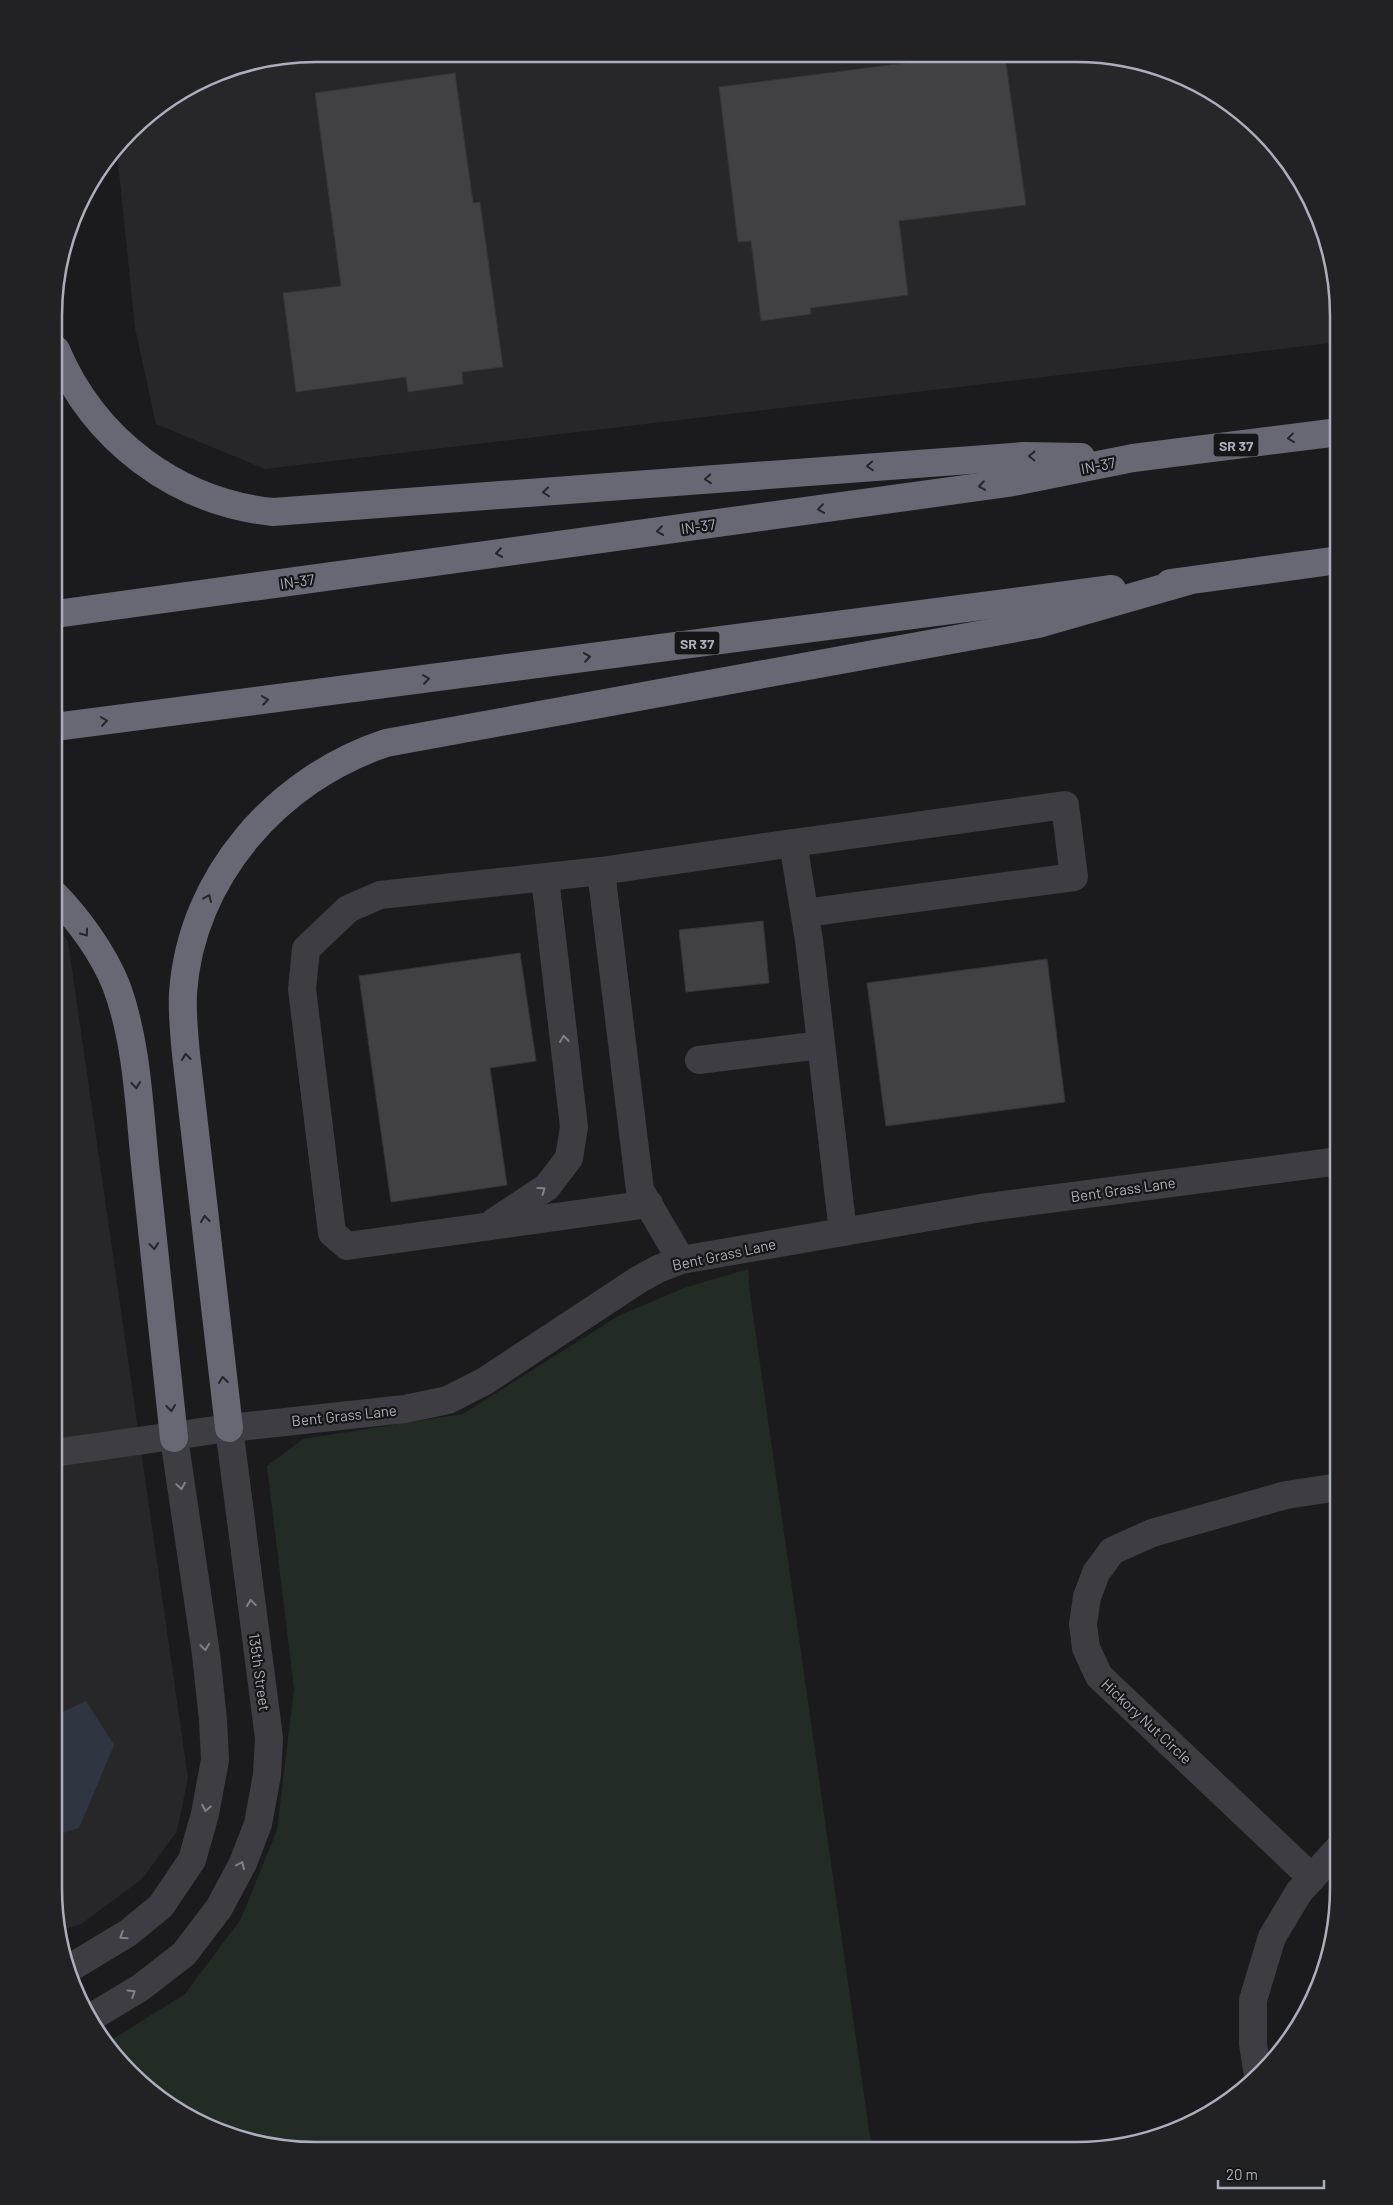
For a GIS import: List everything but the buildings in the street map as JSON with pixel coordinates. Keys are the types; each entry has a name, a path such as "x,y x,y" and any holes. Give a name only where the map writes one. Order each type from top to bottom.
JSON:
{"highway":[{"path":"62,361 89,409 110,435 138,459 192,491 247,510 273,512 1024,456 1133,458"},
{"name":"IN-37","path":"62,613 1008,483 1133,458 1330,433"},
{"name":"SR 37","path":"62,726 1330,561"},
{"path":"229,1428 186,1054 183,993 194,935 217,878 247,837 294,791 358,752 386,743 1038,624 1188,581"},
{"path":"62,903 72,914 104,961 115,984 125,1014 137,1087 174,1438"}],"street":[{"path":"648,1204 347,1246 332,1233 302,989 306,949 348,909 380,895 601,871 793,842 1065,805 1074,877 805,913"},
{"path":"793,842 805,913 843,1232"},
{"path":"601,871 640,1190 681,1260"},
{"path":"487,1226 548,1187 569,1158 574,1127 545,878"},
{"path":"699,1060 821,1045"},
{"name":"Bent Grass Lane","path":"62,1452 174,1438 229,1428 405,1409 448,1400 485,1381 638,1280 658,1269 681,1260 981,1208 1330,1162"},
{"name":"135th Street","path":"95,2015 140,1988 184,1954 219,1908 243,1863 258,1824 267,1775 269,1738 229,1428"},
{"path":"74,1965 128,1934 161,1906 192,1860 205,1814 215,1760 206,1654 174,1438"},
{"name":"Hickory Nut Circle","path":"1312,1878 1099,1676 1086,1648 1083,1624 1087,1597 1096,1573 1112,1551 1152,1533 1276,1498 1330,1489"},
{"path":"1257,2067 1253,2044 1253,2000 1272,1938 1299,1892 1330,1858"}],"shaded area":[{"path":"316,62 1077,62 1126,67 1158,76 1204,96 1244,125 1268,149 1297,189 1311,219 1326,267 1330,300 1330,343 265,469 156,424 135,328 118,159 149,125 189,96 219,82 250,71 267,67"},
{"path":"62,934 68,941 188,1778 177,1831 142,1879 81,1924 66,1929 62,1889"},
{"path":"748,1269 871,2142 300,2142 250,2134 219,2123 189,2109 149,2080 125,2056 112,2039 185,1994 241,1919 277,1830 294,1689 267,1466 303,1439 463,1414 618,1316 684,1288"}],"water":[{"path":"86,1701 114,1745 79,1828 62,1833 62,1712"}]}
